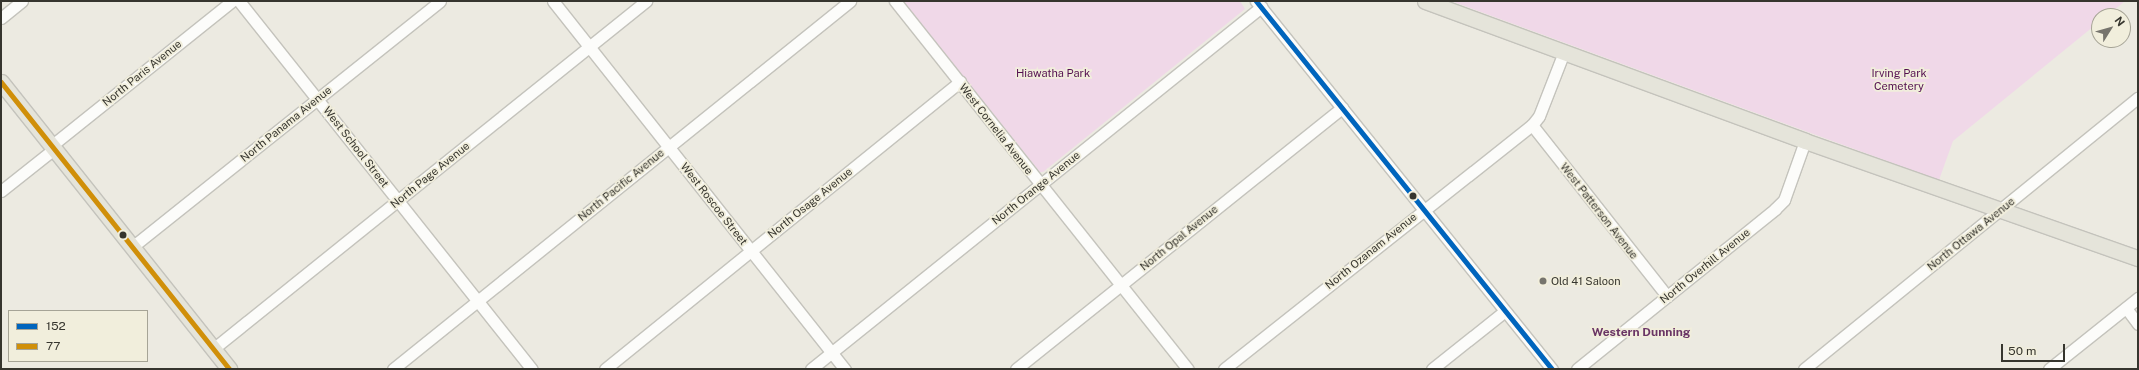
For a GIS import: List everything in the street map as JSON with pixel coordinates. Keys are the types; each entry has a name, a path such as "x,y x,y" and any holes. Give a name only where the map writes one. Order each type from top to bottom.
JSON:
{"main road":[{"path":"1425,1 1805,141 2000,211 2138,258"},
{"path":"1,82 229,369"}],"street":[{"path":"1,18 22,1"},
{"name":"North Paris Avenue","path":"1,191 232,1"},
{"name":"West School Street","path":"240,1 532,369"},
{"name":"North Panama Avenue","path":"132,247 440,1"},
{"name":"West Roscoe Street","path":"553,1 845,369"},
{"name":"North Page Avenue","path":"213,350 646,1"},
{"name":"North Pacific Avenue","path":"393,369 850,1"},
{"name":"West Cornelia Avenue","path":"895,1 1188,369"},
{"path":"1258,4 1552,369"},
{"name":"North Orange Avenue","path":"811,369 1041,184 1258,4"},
{"name":"North Ozanam Avenue","path":"1224,369 1423,209 1532,125 1539,116 1564,52"},
{"name":"North Osage Avenue","path":"605,369 960,82"},
{"name":"North Ottawa Avenue","path":"1804,369 2138,98"},
{"name":"North Opal Avenue","path":"1016,369 1342,108"},
{"name":"West Patterson Avenue","path":"1532,125 1667,296"},
{"name":"North Overhill Avenue","path":"1577,369 1784,200 1805,141"},
{"path":"2049,369 2138,298"},
{"path":"2126,308 2138,324"},
{"path":"1432,369 1505,311"}],"green space":[{"name":"Hiawatha Park","path":"903,1 1240,1 1245,9 1043,172 1040,172"},
{"name":"Irving Park Cemetery","path":"1451,1 2125,1 2117,8 2091,8 2091,29 1953,141 1939,180"}],"transit line":[{"name":"152","path":"1256,1 1552,369"},
{"name":"77","path":"1,82 229,369"}],"place":[{"name":"Old 41 Saloon","path":"1543,281"}],"district":[{"name":"Western Dunning","path":"1641,333"}]}
